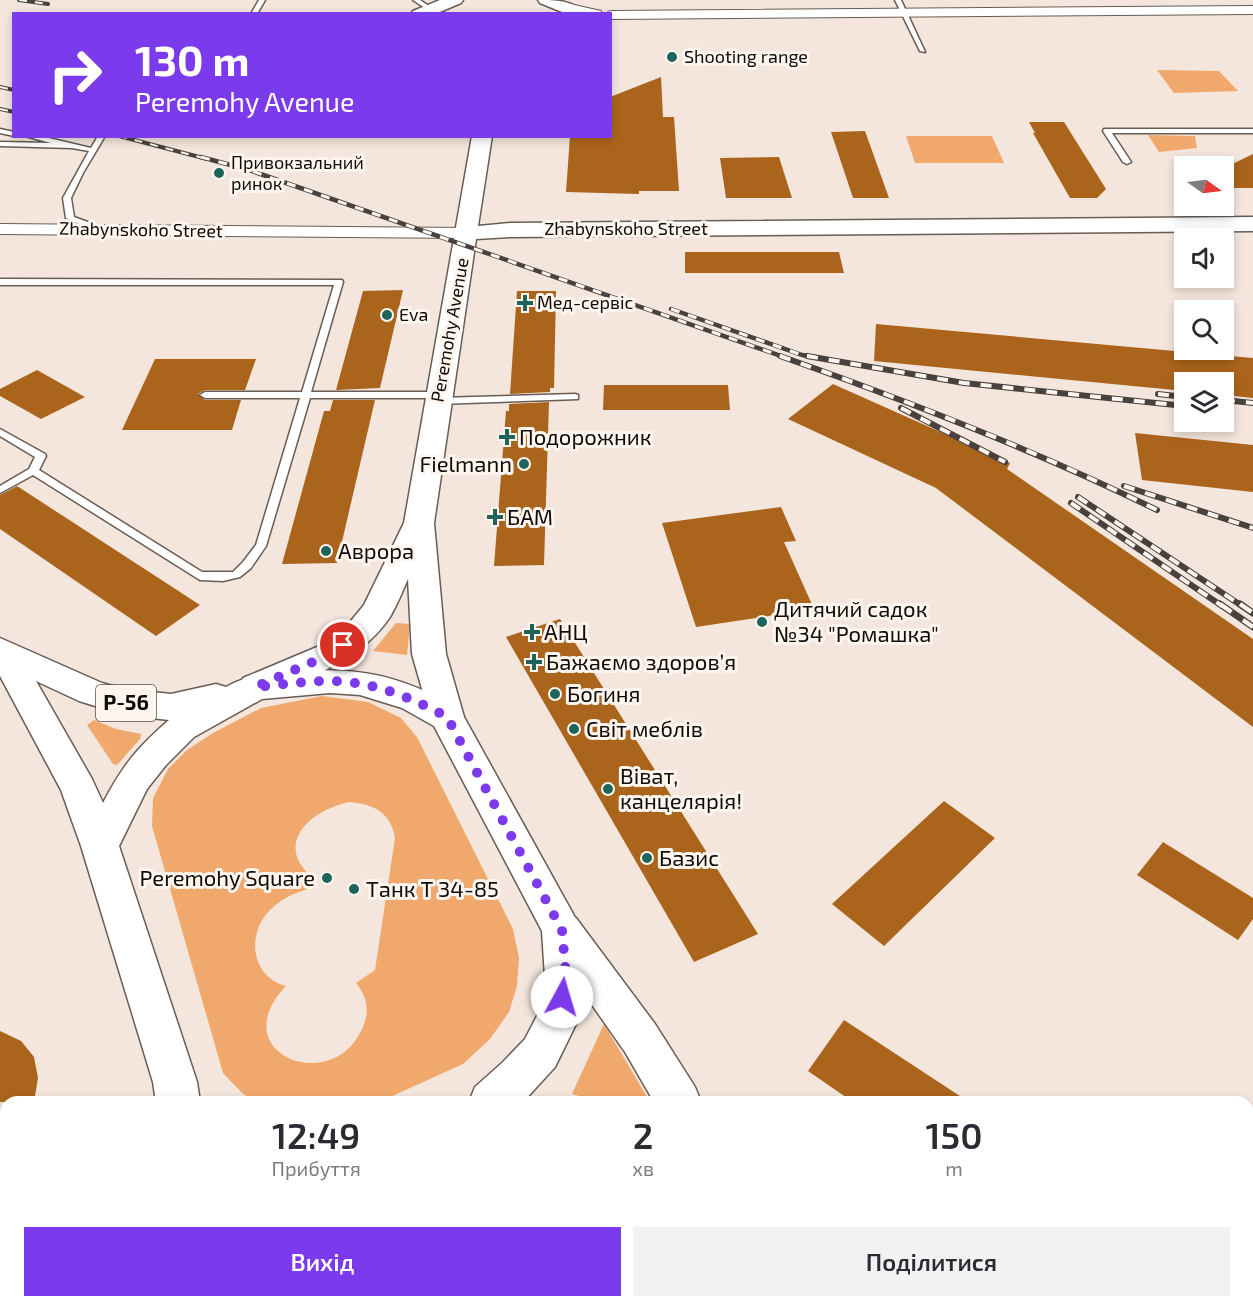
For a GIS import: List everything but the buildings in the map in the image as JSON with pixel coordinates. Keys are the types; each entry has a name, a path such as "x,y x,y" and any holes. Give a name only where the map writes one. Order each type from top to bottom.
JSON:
{"main road":[{"path":"424,6 454,0"},
{"path":"546,0 573,11"},
{"name":"Peremohy Avenue","path":"447,717 429,654 419,523 482,138"},
{"name":"Zhabynskoho Street","path":"467,233 533,230 1253,224"},
{"name":"Peremohy Avenue","path":"255,687 329,655 357,635 377,611 419,523"},
{"name":"Р-56","path":"2,651 91,692 124,702 171,707 255,687 330,681 360,683 385,689 414,699 447,717"},
{"name":"Р-56","path":"2,651 79,789 183,1096"},
{"path":"100,846 133,780 153,755 182,728 255,687"},
{"path":"447,717 562,930 640,1038 675,1096"},
{"path":"497,1096 540,1053 558,1018 566,977 562,930"}],"street":[{"path":"573,11 901,6 1253,10"},
{"name":"Zhabynskoho Street","path":"0,229 467,233"}],"lane":[{"path":"901,6 923,51"},
{"path":"1127,162 1107,131 1253,131"},
{"path":"37,138 92,150"},
{"path":"101,138 67,198 70,218 101,230"},
{"path":"0,144 71,146"},
{"path":"0,282 339,282 261,546 243,571 230,578 200,576 33,471"},
{"path":"205,394 438,398 575,397"},
{"path":"0,432 41,456 33,471 0,490"}],"shaded area":[{"path":"1157,70 1219,71 1238,91 1174,93"},
{"path":"1148,135 1195,136 1197,148 1159,152"},
{"path":"906,136 992,136 1004,163 915,163"},
{"path":"396,623 410,624 407,655 373,651"},
{"name":"Peremohy Square","path":"322,696 368,702 401,718 417,737 513,929 519,958 517,986 509,1012 490,1039 463,1064 392,1096 247,1096 223,1073 152,826 153,798 168,769 187,750 213,733 261,708","holes":["349,802 366,805 385,816 390,822 395,838 375,970 356,983 365,1000 366,1017 362,1029 347,1049 328,1060 308,1063 289,1058 274,1047 267,1031 270,1010 286,986 265,974 259,964 255,942 257,931 262,920 279,902 300,891 312,888 313,878 301,865 296,853 296,841 301,830 322,812 335,806"]},
{"path":"94,720 116,729 141,734 140,739 117,765 113,764 87,725"},
{"path":"604,1024 646,1096 579,1096 572,1094"}],"railway":[{"path":"19,0 48,4"},
{"path":"0,87 12,90"},
{"path":"0,109 12,112"},
{"path":"127,138 207,159"},
{"path":"201,157 249,170 784,357"},
{"path":"671,309 802,355 815,357"},
{"path":"780,356 971,427 1157,510"},
{"path":"807,356 964,383 1174,405"},
{"path":"1158,394 1174,396"},
{"path":"1234,401 1253,403"},
{"path":"901,408 1005,462"},
{"path":"1124,486 1253,528"},
{"path":"1078,497 1242,606"},
{"path":"1071,503 1222,606"},
{"path":"1220,604 1253,627"},
{"path":"1240,604 1253,613"}],"place":[{"name":"Shooting range","path":"672,57"},
{"name":"Привокзальний ринок","path":"219,173"},
{"name":"Мед-сервіс","path":"525,303"},
{"name":"Eva","path":"387,315"},
{"name":"Подорожник","path":"507,437"},
{"name":"Fielmann","path":"524,464"},
{"name":"БАМ","path":"495,517"},
{"name":"Аврора","path":"326,551"},
{"name":"Дитячий садок №34 \"Ромашка\"","path":"762,622"},
{"name":"АНЦ","path":"532,632"},
{"name":"Бажаємо здоровʼя","path":"534,662"},
{"name":"Богиня","path":"555,694"},
{"name":"Світ меблів","path":"574,729"},
{"name":"Віват, канцелярія!","path":"608,789"},
{"name":"Базис","path":"647,858"},
{"name":"Peremohy Square","path":"327,878"},
{"name":"Танк Т 34-85","path":"354,889"}],"route":[{"path":"343,645 329,655 255,687 330,681 360,683 414,699 447,717 562,930 566,977 562,997"}]}
